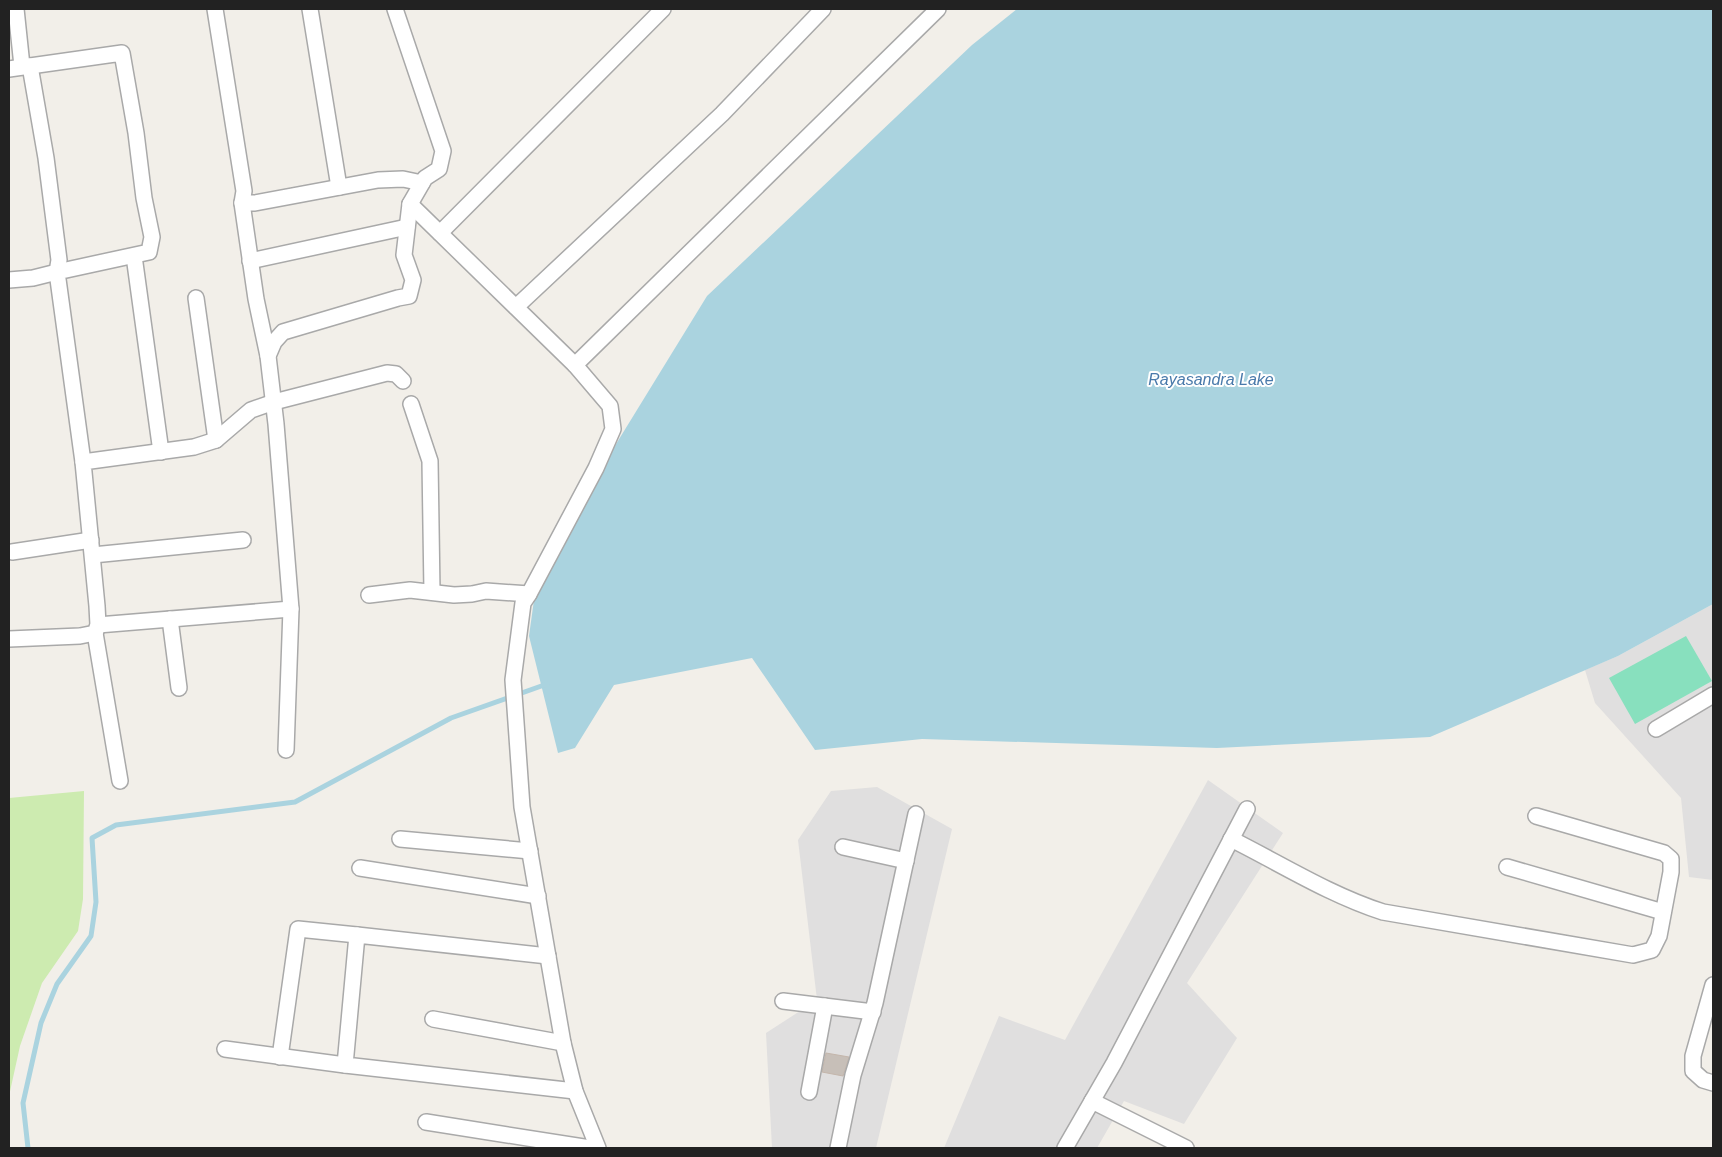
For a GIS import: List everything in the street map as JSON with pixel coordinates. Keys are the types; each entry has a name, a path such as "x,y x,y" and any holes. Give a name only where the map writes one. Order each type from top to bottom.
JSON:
{"street":[{"path":"16,9 20,67 52,200 59,260 57,272 83,462 97,629 120,781"},
{"path":"215,9 244,191 242,203 250,262 268,356 274,402 291,609 286,750"},
{"path":"310,9 339,187"},
{"path":"268,356 274,342 283,332 409,296 413,280 404,255 410,204 425,178 439,169 443,151 395,9"},
{"path":"440,233 663,9"},
{"path":"516,307 722,114 823,9"},
{"path":"575,365 938,9"},
{"path":"9,280 33,278 149,252 152,237 144,198 136,133 122,53 20,67"},
{"path":"242,203 255,203 378,180 403,179 422,183"},
{"path":"410,204 575,365 610,406 613,429 596,468 523,603 513,680 522,807 563,1043 575,1090 598,1148"},
{"path":"250,262 407,227"},
{"path":"134,256 161,452"},
{"path":"196,298 216,440"},
{"path":"83,462 194,448 216,440 251,410 274,402 387,373 396,374 403,381"},
{"path":"411,404 430,461 432,592"},
{"path":"12,552 91,540"},
{"path":"92,555 243,540"},
{"path":"369,595 410,590 454,595 486,591 529,594"},
{"path":"9,639 80,636 97,629 170,619 291,609"},
{"path":"170,619 179,688"},
{"path":"1656,729 1713,695"},
{"path":"1065,1148 1114,1063 1247,809"},
{"path":"838,1148 853,1075 872,1012 916,814"},
{"path":"1231,839 1338,894 1361,905 1383,912 1623,954 1633,955 1652,950 1659,936 1671,872 1671,859 1664,852 1536,816"},
{"path":"400,839 530,851"},
{"path":"843,847 906,861"},
{"path":"1506,867 1663,912"},
{"path":"360,868 538,896"},
{"path":"280,1056 298,929 548,956"},
{"path":"345,1065 357,935"},
{"path":"1713,990 1693,1056 1693,1071 1703,1080 1713,1083"},
{"path":"783,1001 872,1012"},
{"path":"809,1092 825,1006"},
{"path":"433,1019 563,1043"},
{"path":"225,1049 345,1065 575,1090"},
{"path":"1092,1101 1186,1148"},
{"path":"426,1122 590,1148"}],"shaded area":[{"path":"1713,604 1713,880 1689,877 1681,798 1595,703 1585,670 1618,656"},
{"path":"1208,780 1283,833 1187,983 1237,1038 1184,1124 1124,1101 1097,1148 944,1148 999,1016 1065,1040"},
{"path":"877,787 952,829 876,1148 772,1148 766,1033 817,1000 798,840 831,791"}],"green space":[{"path":"1686,636 1712,681 1635,724 1609,678"},
{"path":"84,791 83,899 78,931 42,983 20,1046 9,1096 9,798"}],"water":[{"name":"Rayasandra Lake","path":"1017,9 1713,9 1713,604 1618,656 1430,737 1217,748 922,739 815,750 752,658 614,685 575,748 558,753 529,636 538,571 707,296 972,45"}],"building":[{"path":"826,1053 849,1057 843,1076 822,1072"}],"waterway":[{"path":"28,1148 23,1103 41,1023 57,984 91,936 96,902 92,838 116,825 295,802 451,718 547,684"}]}
